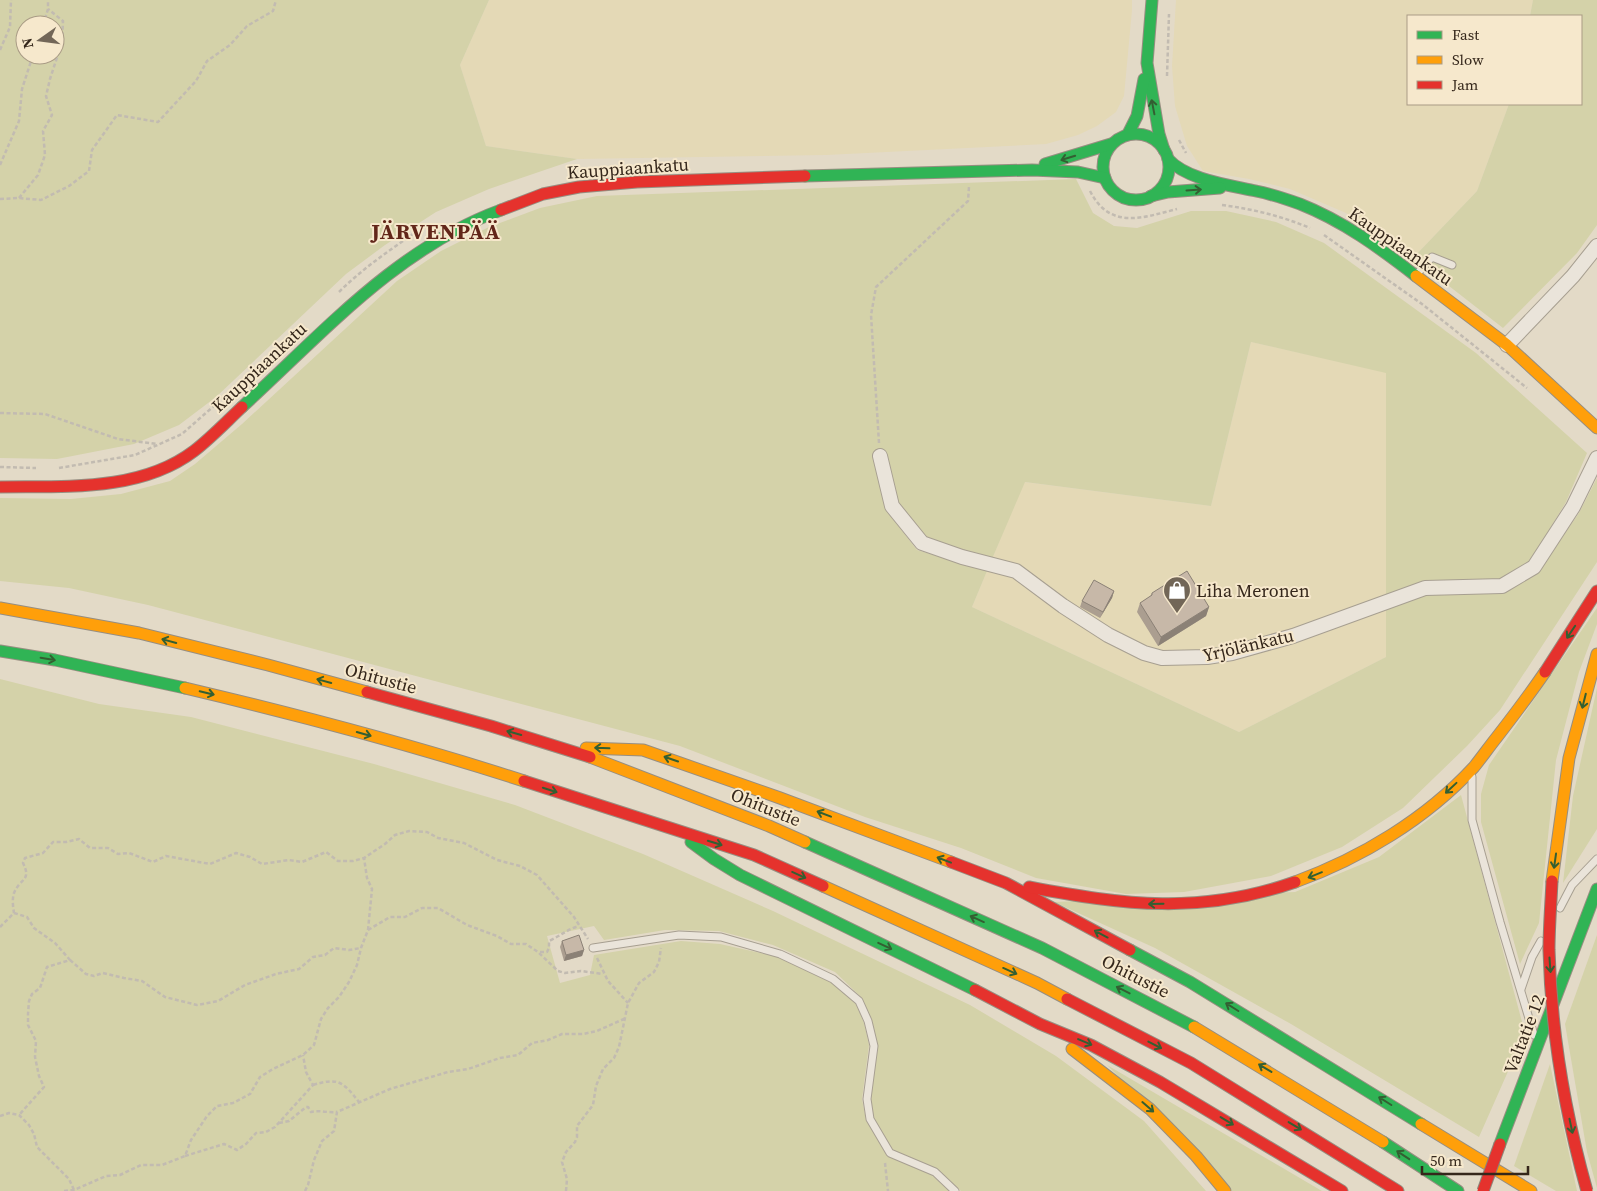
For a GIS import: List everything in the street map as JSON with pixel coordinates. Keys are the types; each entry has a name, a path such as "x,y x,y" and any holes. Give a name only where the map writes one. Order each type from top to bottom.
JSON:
{"main road":[{"path":"1128,134 1137,116 1147,63 1152,0"},
{"path":"1147,63 1157,127 1166,154 1168,170 1166,180 1160,189 1151,196"},
{"path":"1128,134 1148,136 1156,141 1175,167 1192,176 1236,187 1191,190 1141,199 1129,199 1110,188 1104,178 1103,160 1111,144 1118,138 1128,134"},
{"name":"Kauppiaankatu","path":"1024,169 1057,162 1111,144"},
{"name":"Kauppiaankatu","path":"0,487 86,485 138,478 162,469 193,452 365,292 400,266 442,237 497,211 543,194 579,187 636,182 1024,169 1094,173 1104,178"},
{"name":"Kauppiaankatu","path":"1236,187 1258,191 1300,204 1332,218 1366,238 1507,346 1597,428"},
{"path":"1006,883 1100,900 1142,904 1190,903 1243,897 1292,884 1341,864 1385,839 1429,809 1472,769 1521,707 1597,591"},
{"name":"Ohitustie","path":"0,608 139,633 268,666 561,747 634,773 769,826 1042,948 1201,1030 1340,1114 1458,1191"},
{"path":"0,651 128,675 264,706 471,764 754,855 1037,983 1191,1063 1398,1191"},
{"path":"1587,1191 1564,1088 1554,1016 1549,948 1552,881 1569,758 1597,654"},
{"path":"561,747 644,750 780,798 1006,883 1190,982 1531,1191"},
{"path":"677,831 714,859 740,875 961,982 1040,1024 1091,1045 1160,1082 1342,1191"},
{"name":"Valtatie 12","path":"1483,1191 1597,889"},
{"path":"1040,1024 1150,1109 1196,1156 1225,1191"}],"street":[{"path":"1507,346 1573,276 1597,246"},
{"name":"Yrjölänkatu","path":"880,456 892,506 922,543 962,557 1016,571 1063,606 1108,635 1144,653 1162,658 1207,657 1284,639 1425,588 1502,586 1534,567 1573,507 1597,458"}],"lane":[{"path":"1416,276 1432,257 1452,265"},
{"path":"1472,769 1472,820 1538,1046"},
{"path":"1520,989 1532,957 1572,885 1597,859"},
{"path":"593,948 679,934 721,937 780,954 833,979 859,1001 868,1021 874,1046 867,1099 870,1119 883,1142 890,1153 935,1172 955,1191"}],"path":[{"path":"0,50 10,27 12,0"},
{"path":"46,15 48,0"},
{"path":"0,199 41,200 69,186 89,171 92,150 117,115 158,122 196,81 207,61 230,45 247,26 273,11 276,0"},
{"path":"1168,84 1166,68 1169,8"},
{"path":"19,198 38,175 45,155 43,130 52,115 46,96 62,42 63,21 48,9"},
{"path":"0,165 19,121 22,89 30,65"},
{"path":"1178,137 1190,164 1192,176"},
{"path":"880,456 871,315 876,287 968,201 970,171"},
{"path":"1083,172 1093,197 1106,211 1117,217 1140,219 1182,207"},
{"path":"1214,205 1248,208 1265,212 1312,230"},
{"path":"339,292 391,249 419,230"},
{"path":"1322,233 1422,304 1529,389"},
{"path":"52,469 135,455 182,434 286,342"},
{"path":"0,413 45,414 118,439 158,444"},
{"path":"0,467 42,469"},
{"path":"0,927 14,913 13,895 27,877 28,872 23,862 25,858 43,853 53,842 79,839 90,848 108,848 118,854 129,853 153,862 166,856 210,864 236,853 250,857 262,864 289,860 302,862 326,852 338,861 354,861 364,858 401,832 426,832 438,838 464,843 497,860 520,866 536,875 574,917 593,948 603,974 628,1003"},
{"path":"185,1156 191,1140 207,1116 217,1106 233,1103 250,1094 260,1077 274,1068 303,1055 314,1045 321,1019 349,982 357,965 368,930 372,888 367,878 364,858"},
{"path":"368,930 390,917 405,916 422,908 438,908 467,925 497,936 512,944 526,944 538,952 558,971 565,973 581,971 603,974"},
{"path":"14,913 27,917 34,928 55,943 86,974 94,976 103,973 142,980 165,997 197,1005 218,1001 245,985 276,974 299,969 313,957 325,955 334,948 349,950 361,948"},
{"path":"538,952 547,952 549,941 561,936 569,929 580,926"},
{"path":"566,1191 567,1179 562,1162 566,1152 575,1142 577,1126 593,1105 596,1086 603,1069 614,1058 619,1047 628,1003 639,983 654,972 659,962 662,950 659,937"},
{"path":"19,1116 44,1087 37,1067 36,1041 28,1024 28,1001 32,994 40,988 47,967 70,960"},
{"path":"279,1123 289,1121 306,1107 311,1112 337,1112 406,1084 448,1072 468,1069 500,1058 518,1055 532,1043 548,1040 562,1034 583,1034 597,1031 626,1018"},
{"path":"303,1055 306,1072 313,1085"},
{"path":"64,1191 74,1191 106,1176 120,1175 142,1166 162,1165 224,1144 237,1150 246,1144 256,1133 266,1132 279,1123 285,1114 313,1085 328,1080 344,1084 359,1102"},
{"path":"304,1191 322,1142 334,1130 337,1112"},
{"path":"0,1116 9,1113 19,1116 29,1125 34,1134 37,1147 64,1173 74,1191"},
{"path":"883,1142 888,1191"}],"shaded area":[{"path":"0,0 489,0 460,65 486,146 577,159 489,189 436,212 385,245 346,274 216,397 179,425 134,444 57,459 0,458"},
{"path":"489,0 1132,0 1132,10 1124,96 1116,112 1097,126 1078,135 1046,144 826,155 577,159 486,146 460,65"},
{"path":"1176,0 1533,0 1530,15 1407,15 1407,105 1509,105 1477,191 1413,258 1346,213 1290,189 1203,171 1187,146 1175,106 1172,66"},
{"path":"1533,0 1597,0 1597,225 1577,253 1503,328 1413,258 1477,191 1509,105 1582,105 1582,15 1530,15"},
{"path":"1076,179 1093,213 1114,226 1137,228 1191,211 1226,211 1276,222 1324,243 1476,353 1587,453 1566,502 1529,563 1499,579 1422,581 1386,597 1386,373 1251,342 1211,506 1025,482 992,559 926,539 897,503 886,454 873,452 886,510 917,550 987,571 972,607 1239,732 1386,657 1386,609 1428,593 1502,593 1537,573 1579,513 1597,478 1597,562 1500,710 1467,746 1403,808 1342,847 1271,876 1184,892 1126,894 1036,878 961,848 865,817 680,746 148,605 69,588 0,581 0,498 71,499 121,494 170,481 195,464 242,424 397,281 441,251 489,227 540,208 597,196"},
{"path":"1251,342 1386,372 1386,657 1239,732 972,607 1024,482 1211,506"},
{"path":"1597,608 1597,624 1579,672 1556,760 1539,923 1520,964 1481,822 1481,794 1489,765"},
{"path":"0,679 99,704 191,717 374,764 515,805 643,854 773,911 970,1005 1056,1056 1144,1121 1206,1191 961,1191 936,1168 892,1150 873,1119 871,1098 877,1047 872,1020 862,998 835,972 773,945 719,931 665,930 604,940 594,926 547,936 560,983 590,975 594,955 681,941 720,944 779,957 831,981 856,1004 864,1023 869,1045 862,1099 866,1120 888,1155 932,1175 949,1191 0,1191"},
{"path":"1597,688 1597,829 1563,883 1573,796"},
{"path":"1461,795 1525,1033 1479,1137 1291,1024 1155,948 1054,902 1295,892 1379,857"},
{"path":"1597,935 1597,1188 1587,1152 1565,1024"},
{"path":"1550,1064 1577,1191 1556,1191 1514,1166"},
{"path":"1107,1065 1322,1191 1232,1191"}],"building":[{"path":"1187,571 1209,607 1161,637 1140,603 1152,595 1152,593"},
{"path":"1094,580 1114,591 1103,612 1082,601"},
{"path":"579,935 584,950 566,955 562,941"}],"traffic: fast":[{"path":"1152,0 1147,63 1159,134 1164,150"},
{"path":"1128,134 1137,116 1144,79"},
{"path":"1136,134 1149,137 1159,144 1166,154 1169,167 1166,180 1159,190 1149,197 1136,200 1123,197 1113,190 1106,180 1103,167 1106,154 1113,144 1123,137 1136,134"},
{"path":"1045,164 1111,144"},
{"path":"1168,159 1176,166 1197,177 1273,195 1300,204 1331,218 1389,255 1416,276"},
{"path":"805,176 1032,170 1078,172 1105,178"},
{"path":"1151,196 1168,192 1220,188"},
{"path":"242,407 363,295 394,270 463,226 501,210"},
{"path":"0,651 55,660 185,688"},
{"path":"691,842 740,875 975,990"},
{"path":"805,842 1042,948 1194,1027"},
{"path":"1500,1144 1597,889"},
{"path":"1130,950 1190,982 1421,1124"},
{"path":"1383,1142 1458,1191"}],"traffic: slow":[{"path":"1416,276 1507,345 1597,428"},
{"path":"0,608 139,633 367,692"},
{"path":"1552,881 1569,758 1597,654"},
{"path":"1295,882 1368,849 1414,820 1435,804 1474,767 1545,672"},
{"path":"185,688 356,731 524,781"},
{"path":"586,748 643,750 780,798 951,862"},
{"path":"590,757 769,826 805,842"},
{"path":"823,886 1037,983 1067,999"},
{"path":"1194,1027 1383,1142"},
{"path":"1072,1049 1150,1109 1196,1156 1225,1191"},
{"path":"1421,1124 1531,1191"}],"traffic: jam":[{"path":"501,210 543,194 579,187 637,182 805,176"},
{"path":"0,487 101,484 150,474 173,464 194,451 242,407"},
{"path":"1545,672 1597,591"},
{"path":"367,692 491,726 590,757"},
{"path":"524,781 754,855 823,886"},
{"path":"951,862 1006,883 1130,950"},
{"path":"1552,881 1549,950 1556,1041 1572,1132 1587,1191"},
{"path":"1029,887 1097,898 1162,904 1195,903 1227,899 1295,882"},
{"path":"975,990 1040,1024 1091,1045 1160,1082 1342,1191"},
{"path":"1067,999 1191,1063 1398,1191"},
{"path":"1483,1191 1500,1144"}],"place":[{"name":"Liha Meronen","path":"1177,614"}],"district":[{"name":"JÄRVENPÄÄ","path":"436,231"}]}
